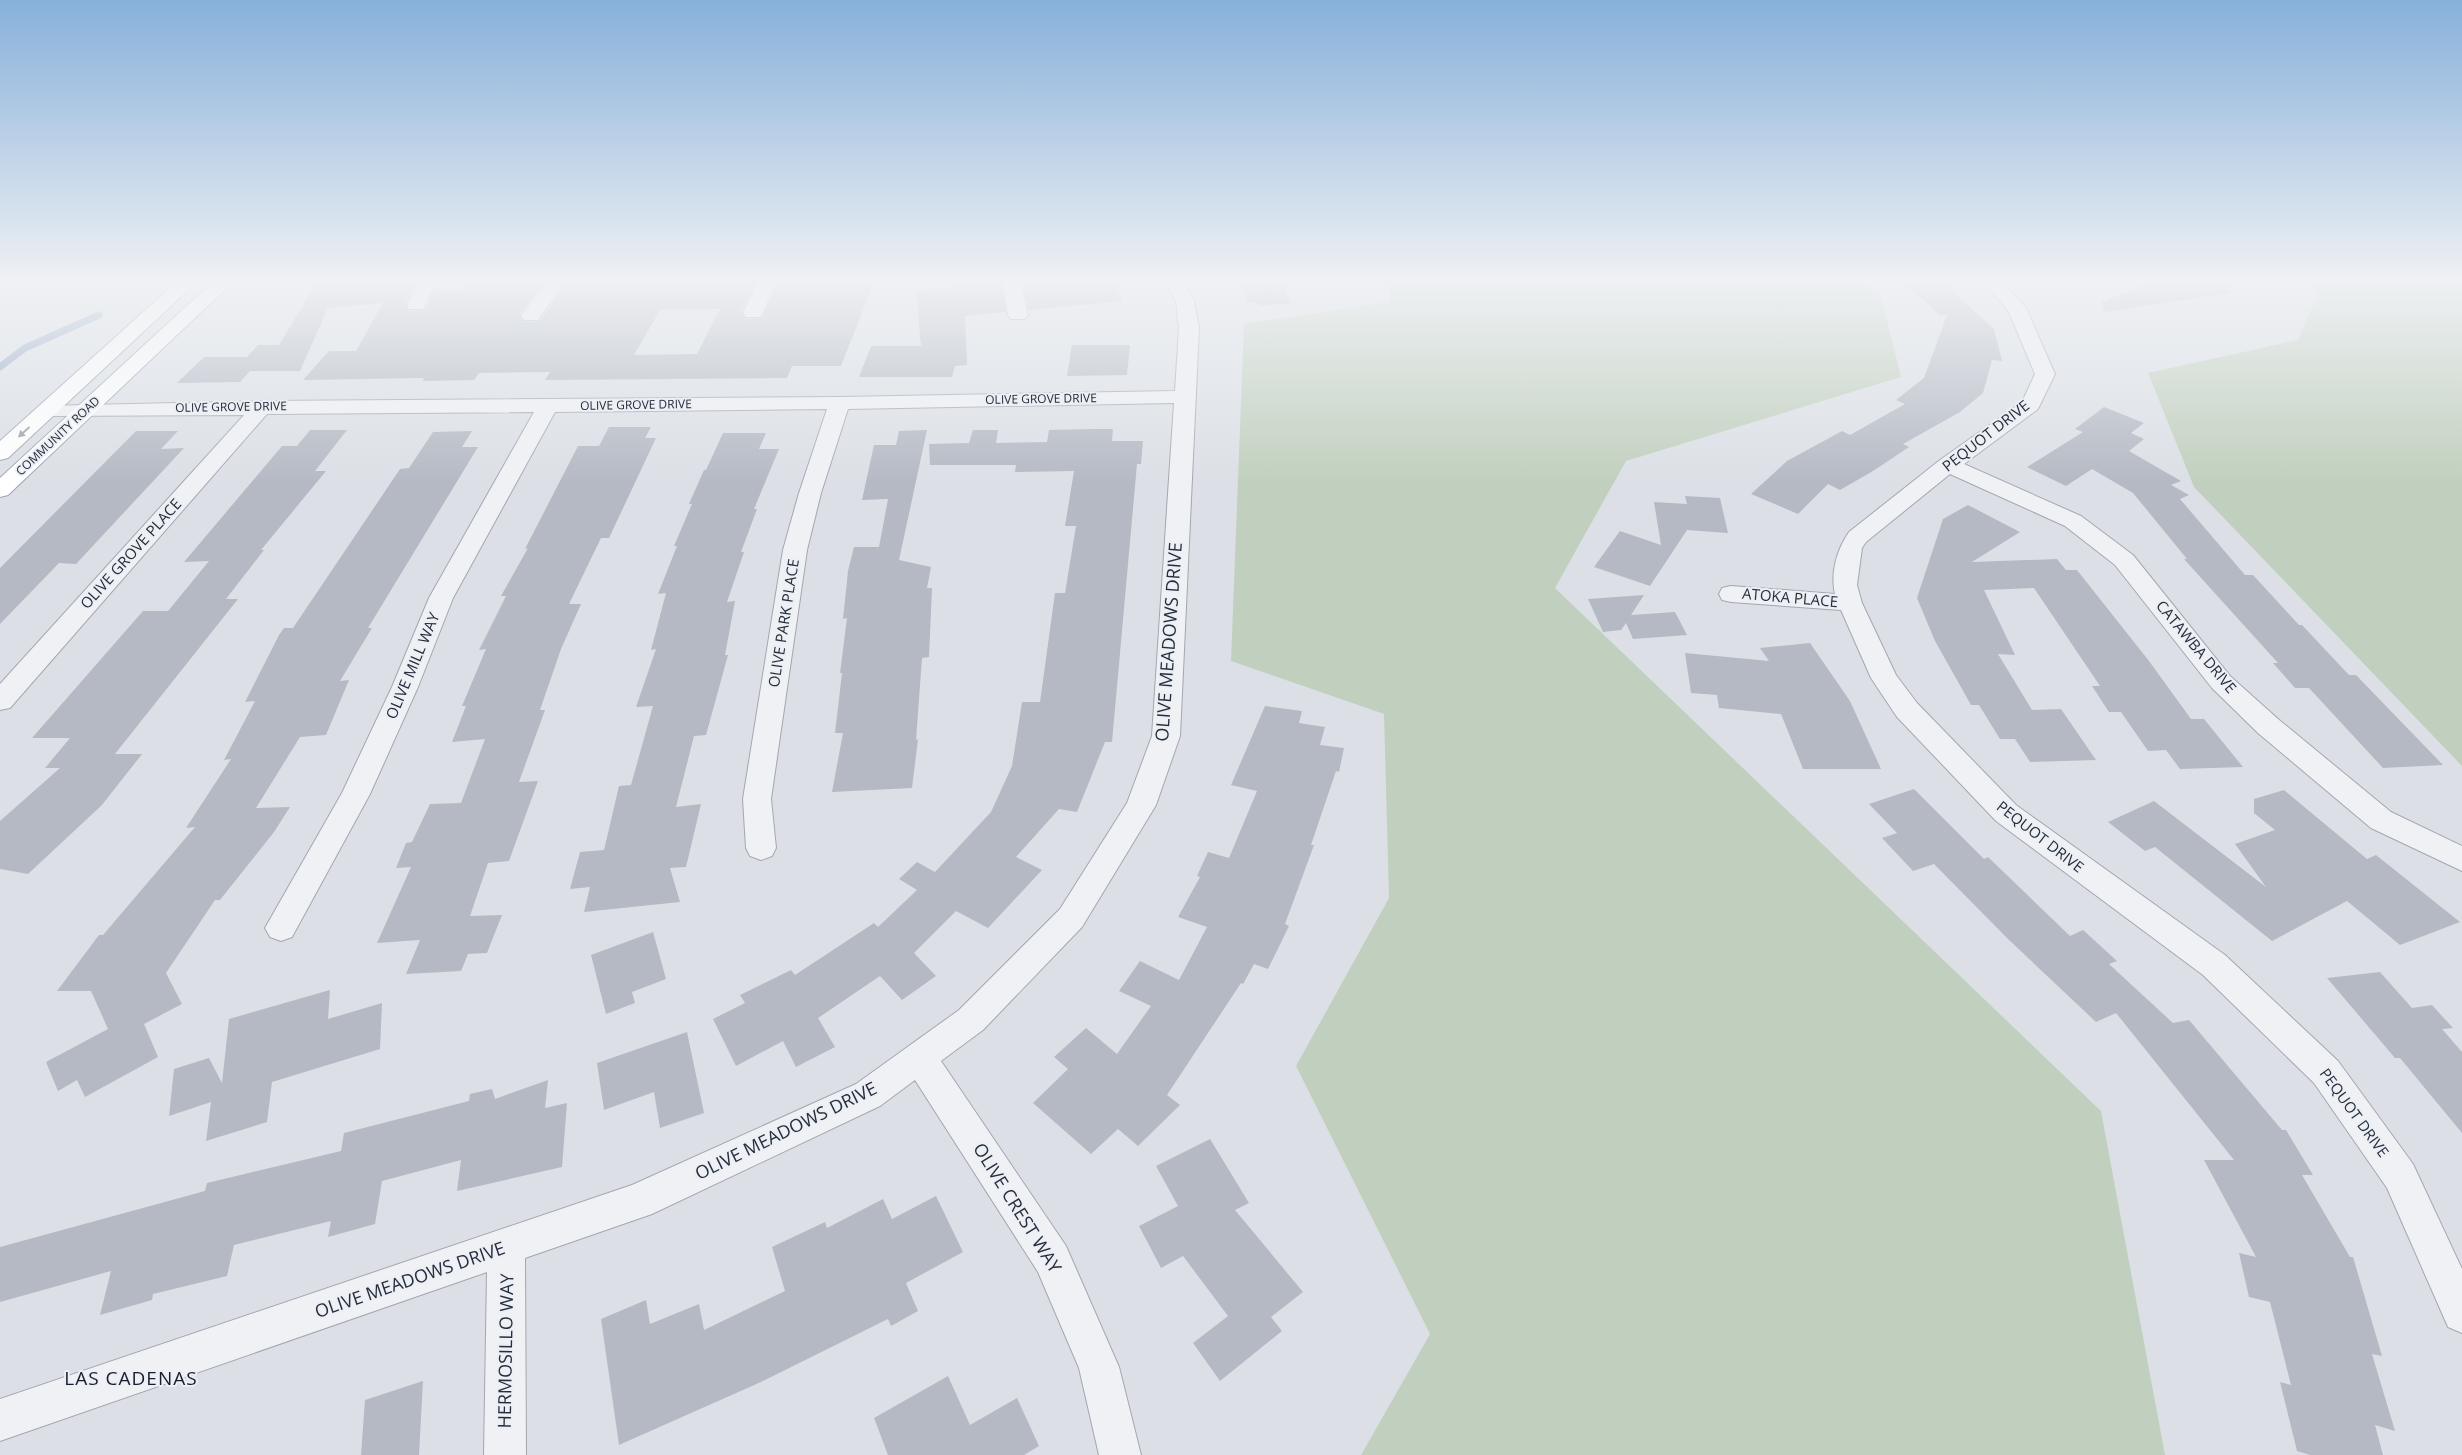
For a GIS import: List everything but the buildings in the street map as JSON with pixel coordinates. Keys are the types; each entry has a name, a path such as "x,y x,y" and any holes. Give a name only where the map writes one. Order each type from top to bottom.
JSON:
{"main road":[{"name":"COMMUNITY ROAD","path":"0,453 117,347"},
{"name":"COMMUNITY ROAD","path":"0,490 154,347"}],"street":[{"path":"1186,397 1188,347"},
{"name":"PEQUOT DRIVE","path":"2034,347 2045,374 2031,405 1948,465 1857,537 1850,548 1845,585 1850,603 1884,678 1906,710 2006,814 2214,966 2326,1072 2400,1176 2462,1313"},
{"name":"OLIVE GROVE DRIVE","path":"48,410 840,403 1186,397"},
{"name":"OLIVE MEADOWS DRIVE","path":"0,1420 639,1201 868,1095 971,1020 1071,918 1141,805 1166,736 1186,397"},
{"name":"OLIVE PARK PLACE","path":"761,848 757,799 795,550 810,493 840,403"},
{"name":"OLIVE MILL WAY","path":"281,928 356,794 446,590 475,534 548,406"},
{"name":"OLIVE GROVE PLACE","path":"0,701 262,407"},
{"name":"CATAWBA DRIVE","path":"1948,465 2073,521 2124,560 2220,682 2268,726 2381,820 2462,859"},
{"name":"ATOKA PLACE","path":"1731,594 1850,603"},
{"name":"OLIVE CREST WAY","path":"919,1057 1052,1259 1099,1367 1120,1455"},
{"name":"HERMOSILLO WAY","path":"505,1455 506,1248"}],"green space":[{"path":"1243,347 1893,347 1901,377 1626,461 1555,588 2101,1111 2165,1455 1361,1455 1430,1334 1296,1066 1389,898 1384,714 1231,661"},
{"path":"2267,347 2462,347 2462,766 2194,487 2148,373"}],"waterway":[{"path":"0,367 27,347"}],"district":[{"name":"LAS CADENAS","path":"131,1378"}]}
